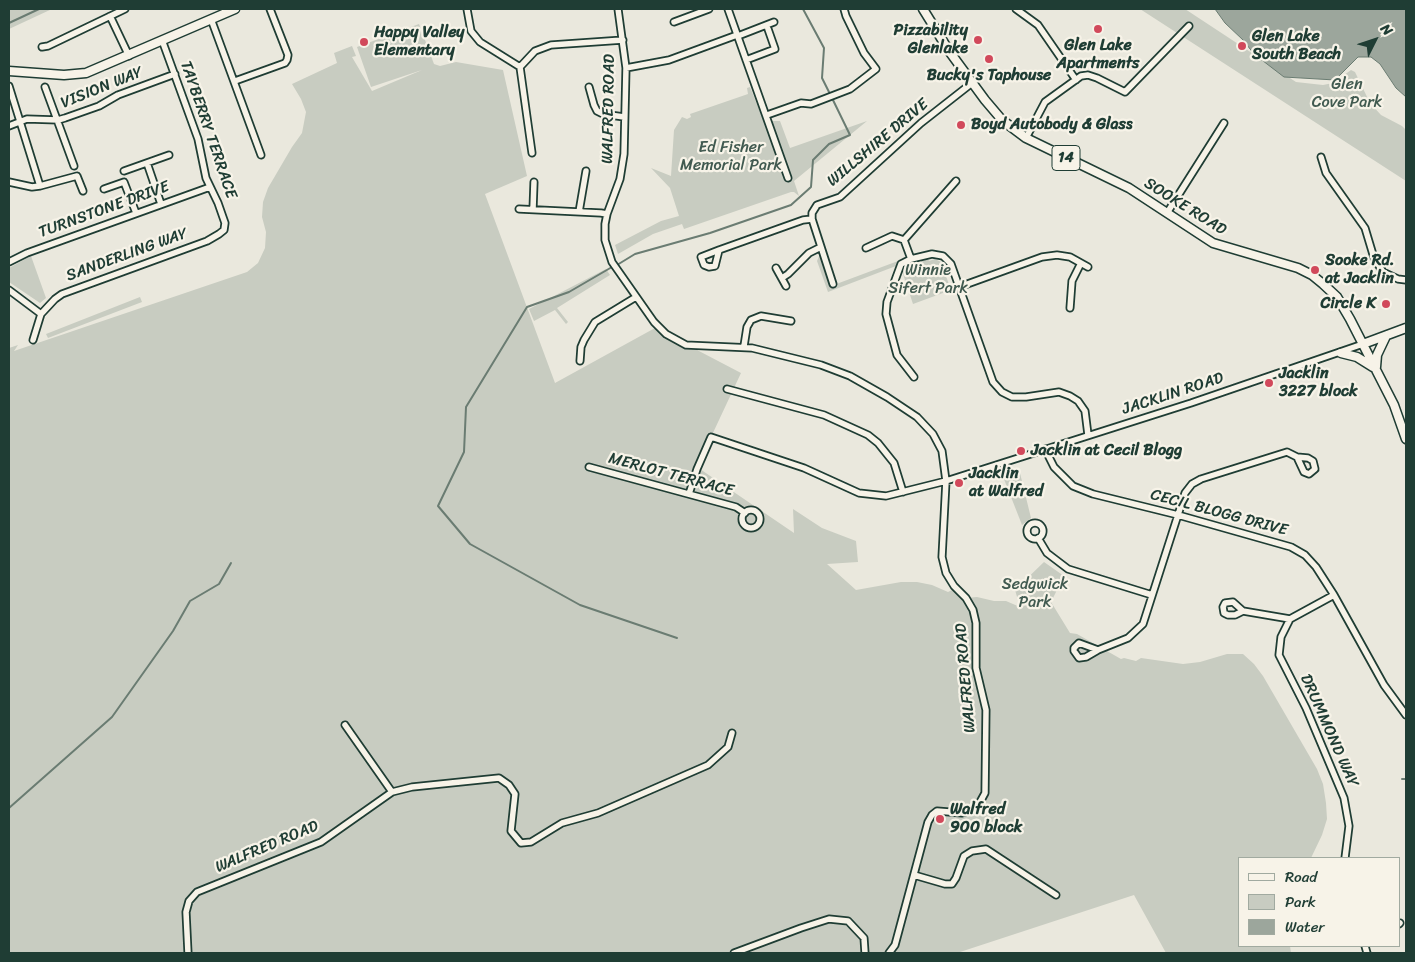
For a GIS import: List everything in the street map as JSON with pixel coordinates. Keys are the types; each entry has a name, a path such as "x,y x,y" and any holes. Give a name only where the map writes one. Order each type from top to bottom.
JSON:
{"main road":[{"path":"9,71 64,75 86,72 129,56 235,9"},
{"name":"SOOKE ROAD","path":"923,9 949,51 972,83 1002,120 1026,138 1129,188 1213,244 1281,262 1312,275 1337,297 1394,405 1406,439"},
{"name":"JACKLIN ROAD","path":"1363,344 1406,328"},
{"path":"1341,353 1356,357 1376,369 1377,355 1386,335"}],"street":[{"path":"42,47 48,46 126,9"},
{"path":"235,81 284,63 287,60 288,55 270,9"},
{"path":"467,9 471,31 480,42 520,67"},
{"name":"WALFRED ROAD","path":"618,9 626,68 622,173 607,214 605,231 612,262 654,322 666,334 680,342 692,345 744,346 838,371 888,397 917,417 933,434 942,451 946,481 942,557 946,573 954,586 966,598 973,610 976,623 976,668 986,710 985,793 979,804 972,810 962,813 937,812 932,815 928,822 895,945 889,953"},
{"path":"674,22 709,9"},
{"path":"728,9 788,178"},
{"path":"766,115 801,103 810,104 850,89 876,69 864,53 844,9"},
{"path":"1016,9 1038,25 1076,80"},
{"path":"110,16 129,56"},
{"path":"212,19 261,155"},
{"path":"626,68 669,60 774,22"},
{"path":"1026,138 1045,102 1081,76 1088,75 1124,92 1189,26"},
{"path":"746,60 775,49 768,29"},
{"name":"TAYBERRY TERRACE","path":"162,40 198,139 205,173 218,203 224,223 224,230"},
{"path":"520,67 536,51 550,45 623,40"},
{"path":"520,67 532,153"},
{"name":"VISION WAY","path":"9,126 20,121 34,119 58,120 99,106 118,95 175,74"},
{"name":"WILLSHIRE DRIVE","path":"812,219 812,213 817,205 840,197 921,124 972,83"},
{"path":"9,86 40,186"},
{"path":"46,87 74,166"},
{"path":"589,87 594,105 598,111 603,114 624,117"},
{"path":"1167,213 1224,123"},
{"path":"124,171 169,155"},
{"path":"1321,157 1326,172 1364,228 1374,258 1383,272 1406,280"},
{"path":"147,163 161,204"},
{"path":"579,212 586,171"},
{"path":"9,182 32,187 78,176 83,190"},
{"path":"904,240 956,181"},
{"path":"104,189 124,182 136,213"},
{"path":"533,209 534,182"},
{"name":"TURNSTONE DRIVE","path":"9,262 27,253 210,187"},
{"path":"518,209 607,214"},
{"path":"719,250 803,220 812,219 833,284"},
{"name":"SANDERLING WAY","path":"33,340 41,314 62,294 207,241 224,230"},
{"path":"866,248 892,236 904,240"},
{"path":"904,240 911,259"},
{"path":"782,278 812,251 821,248"},
{"path":"914,377 897,355 886,308 898,267 904,261 925,255 943,256 951,264 993,382 1002,392 1012,397 1059,392 1070,396 1078,401 1084,411 1088,435"},
{"path":"960,287 1042,257 1070,256 1088,267"},
{"path":"1070,308 1072,281 1081,263"},
{"path":"776,268 786,286"},
{"path":"9,290 41,314"},
{"path":"580,361 581,347 595,322 636,297"},
{"path":"744,346 747,327 751,320 761,316 791,321"},
{"name":"JACKLIN ROAD","path":"689,494 696,469 711,437 804,468 859,493 886,496 946,481 1191,403 1363,344"},
{"path":"727,389 824,415 868,436 878,443 894,463 903,492"},
{"name":"CECIL BLOGG DRIVE","path":"1045,449 1054,467 1073,486 1093,494 1178,515 1291,547 1305,555 1316,567 1334,595 1384,685 1406,715"},
{"path":"1098,650 1128,638 1143,624 1184,493 1192,484 1287,452 1297,457"},
{"name":"MERLOT TERRACE","path":"589,467 736,507 744,513"},
{"path":"1038,538 1047,553 1068,569 1152,594"},
{"path":"1243,611 1290,619 1334,595"},
{"name":"DRUMMOND WAY","path":"1290,619 1280,637 1279,656 1306,708 1344,798 1349,826 1345,857"},
{"path":"345,725 392,792"},
{"name":"WALFRED ROAD","path":"188,953 186,912 189,901 198,892 321,842 392,792 412,787 500,778 509,785 515,794 511,831 521,843 530,842 562,823 598,813 708,765 728,747 732,733"},
{"path":"914,875 945,884 952,884 964,856 972,851 986,849 1056,895"},
{"path":"734,953 801,928 829,920 848,921 864,938 865,953"}],"green space":[{"path":"9,9 52,9 9,29"},
{"name":"Glen Cove Park","path":"1140,9 1185,9 1296,82 1323,85 1333,83 1351,70 1355,72 1370,103 1381,115 1406,130 1406,181"},
{"name":"Sedgwick Park","path":"419,24 434,64 440,66 456,62 503,70 527,176 485,194 555,383 655,328 741,373 697,467 794,533 793,509 822,528 856,541 858,562 827,564 856,590 901,582 917,582 932,585 948,592 952,590 966,598 977,597 994,601 1006,601 1020,607 1015,590 1044,562 1064,576 1051,602 1070,633 1077,634 1121,659 1136,661 1141,658 1183,664 1200,662 1227,654 1243,654 1254,664 1263,676 1317,769 1323,784 1326,803 1327,819 1311,857 1238,857 1238,947 1290,947 1291,953 1166,953 1134,895 957,953 9,953 9,348 18,345 14,351 247,272 258,263 265,248 266,232 262,217 263,202 268,188 302,133 306,112 292,84 337,63 334,53 352,46 356,56 352,57 372,91 422,70 371,87 357,47"},
{"name":"Ed Fisher Memorial Park","path":"750,87 761,114 771,121 780,121 790,148 867,121 794,181 799,196 791,192 684,229 682,224 653,234 618,254 615,245 661,221 679,216 670,188 651,168 671,176 674,130 682,117 687,119 691,117 690,114 748,94 747,88"},
{"path":"820,254 831,286 898,261 896,266 828,292 817,261"},
{"path":"31,256 46,298 40,303 9,282 9,268"},
{"name":"Winnie Sifert Park","path":"928,259 929,261 935,259 941,262 951,290 913,304 902,271"},
{"path":"606,269 610,275 557,308 568,322 566,324 555,310 534,321 529,309"},
{"path":"140,297 142,302 48,338 46,334"},
{"path":"1019,469 1031,518 1022,525 1002,474"}],"water":[{"path":"1215,9 1406,9 1406,97 1396,88 1380,64 1371,57 1358,57 1335,80 1284,77 1254,54 1243,40 1225,23"}],"waterway":[{"path":"9,23 39,9"},
{"path":"803,9 824,48 822,78 830,94"},
{"path":"617,265 635,254 710,233 791,205 811,187 813,160 829,144 850,135 832,98"},
{"path":"612,267 569,292 527,307 466,407 464,452 438,506 470,544 580,605 677,638"},
{"path":"9,808 112,717 173,631 190,601 219,584 231,563"}],"place":[{"name":"Glen Lake Apartments","path":"1098,29"},
{"name":"Pizzability Glenlake","path":"978,40"},
{"name":"Happy Valley Elementary","path":"364,42"},
{"name":"Glen Lake South Beach","path":"1242,46"},
{"name":"Bucky's Taphouse","path":"989,59"},
{"name":"Boyd Autobody & Glass","path":"961,125"},
{"name":"Sooke Rd. at Jacklin","path":"1315,270"},
{"name":"Circle K","path":"1386,304"},
{"name":"Jacklin 3227 block","path":"1269,383"},
{"name":"Jacklin at Cecil Blogg","path":"1021,451"},
{"name":"Jacklin at Walfred","path":"959,483"},
{"name":"Walfred 900 block","path":"940,819"}]}
